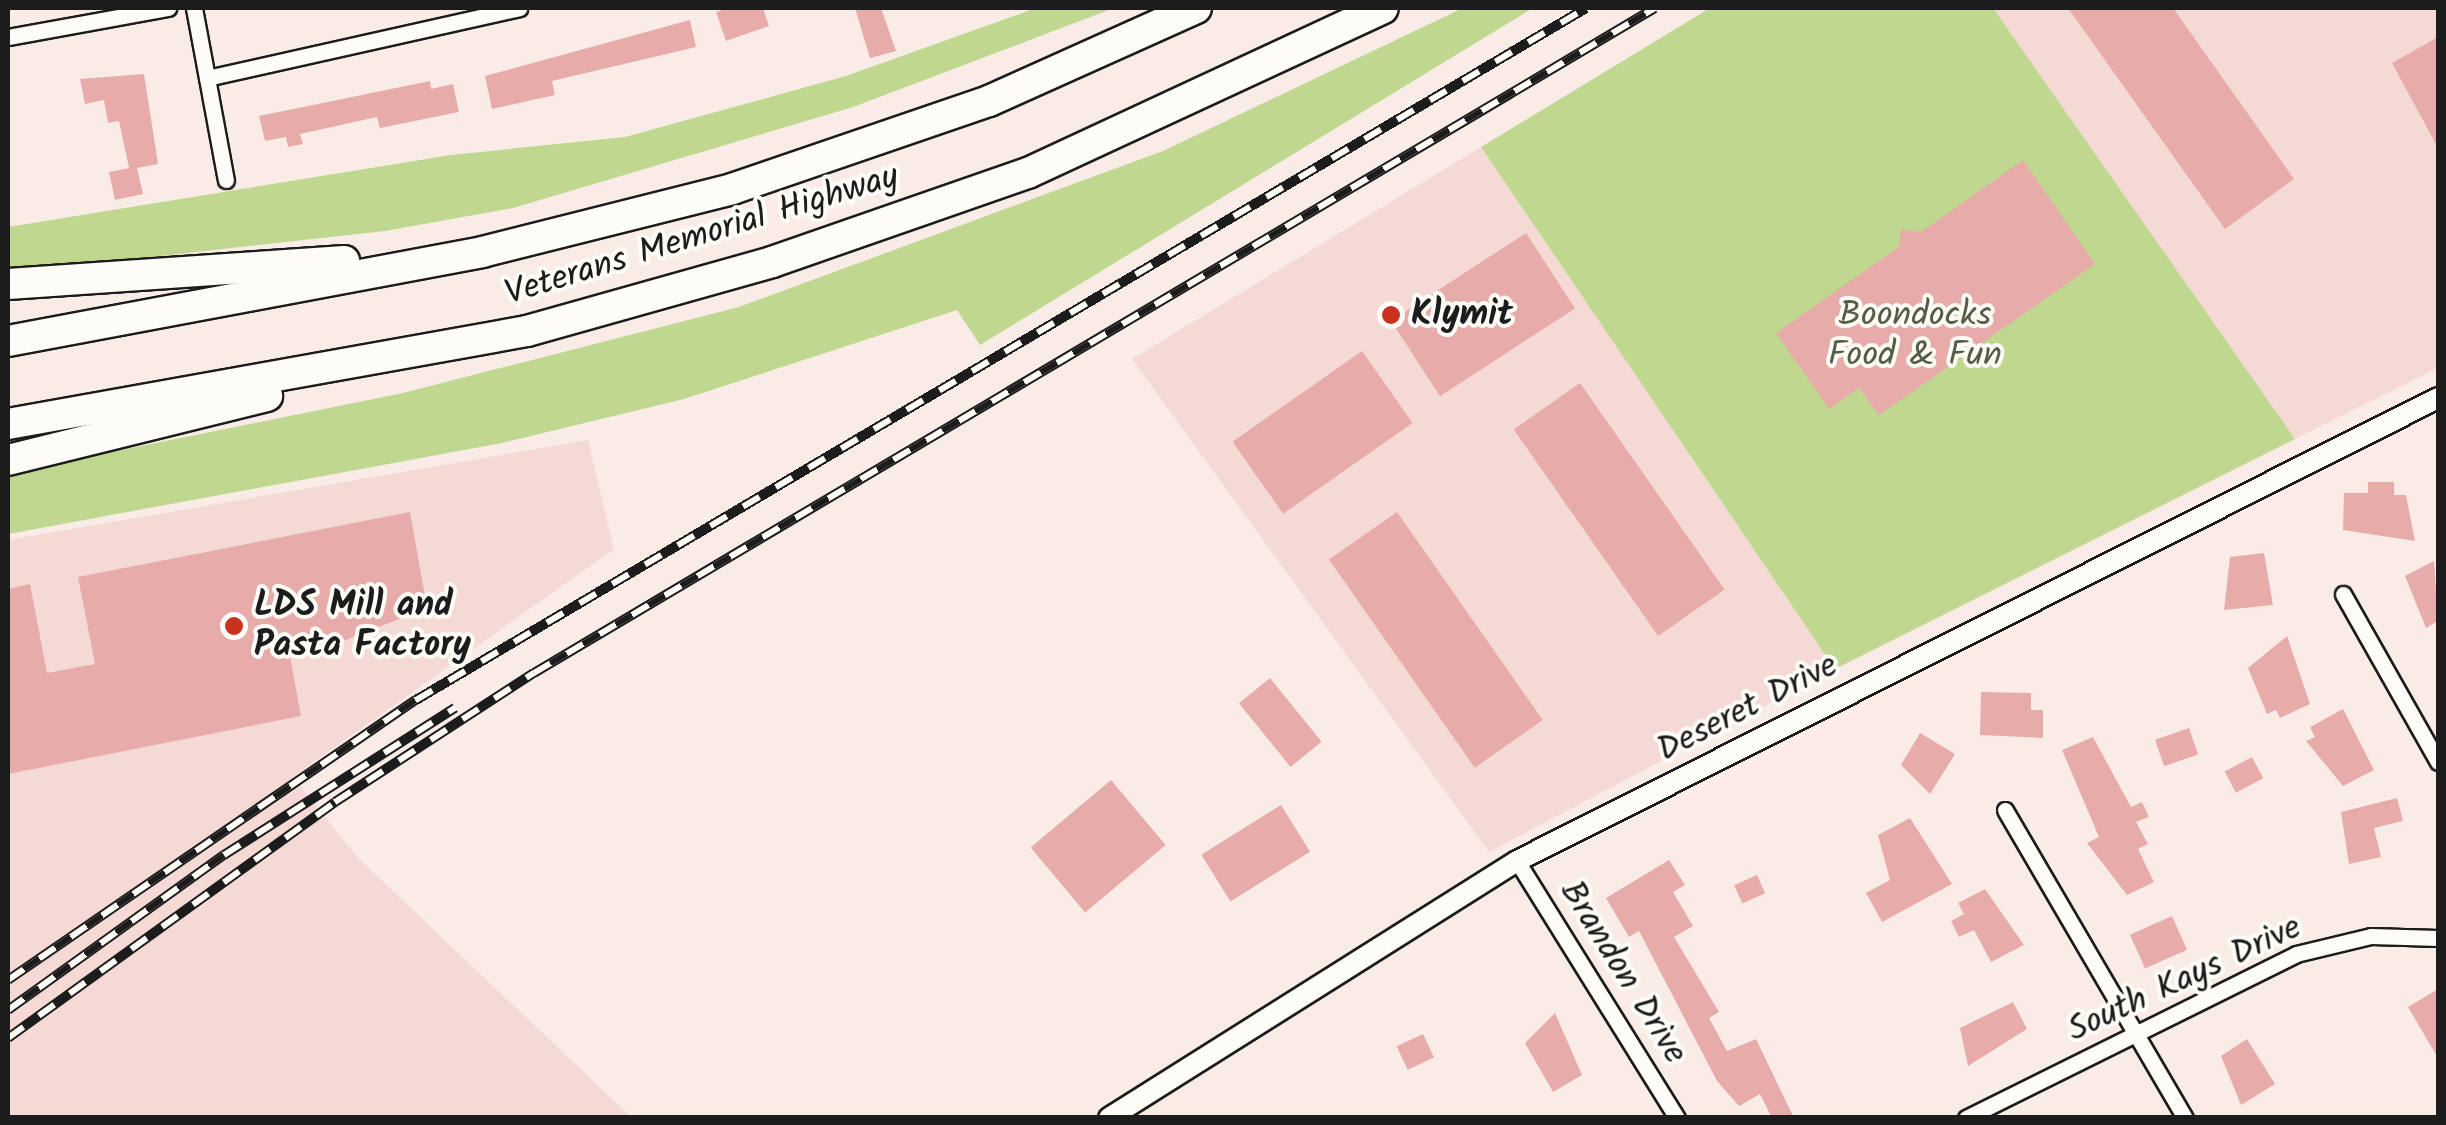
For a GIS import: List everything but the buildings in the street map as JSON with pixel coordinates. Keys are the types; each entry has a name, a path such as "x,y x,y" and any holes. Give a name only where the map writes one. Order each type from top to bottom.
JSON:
{"highway":[{"name":"Veterans Memorial Highway","path":"8,342 482,252 732,189 989,101 1196,8"},
{"name":"Veterans Memorial Highway","path":"8,424 527,331 772,262 1028,173 1383,8"},
{"path":"8,284 482,252"},
{"path":"8,460 527,331"}],"street":[{"path":"8,37 168,8"},
{"path":"194,8 226,180"},
{"path":"207,78 518,8"},
{"name":"Deseret Drive","path":"1109,1118 1517,861 2438,398"},
{"path":"2343,594 2438,762"},
{"path":"2005,810 2132,1035 2185,1118"},
{"name":"Brandon Drive","path":"1517,861 1676,1118"},
{"name":"South Kays Drive","path":"1966,1118 2296,954 2371,936 2438,938"}],"shaded area":[{"path":"1993,8 2438,8 2438,368 2295,439"},
{"path":"1481,147 1835,669 1489,852 1132,359"},
{"path":"588,440 614,549 293,777 358,858 631,1117 8,1118 8,540"}],"green space":[{"path":"1036,8 1114,8 853,107 513,208 385,231 8,273 8,227 451,155 625,137 846,76"},
{"path":"1463,8 1533,8 980,345 957,310 684,399 502,443 8,534 8,473 403,393 739,307 1163,151"},
{"name":"Boondocks Food & Fun","path":"1710,8 1993,8 2295,439 1835,669 1481,147"}],"railway":[{"path":"8,980 416,700 1586,8"},
{"path":"8,1038 335,802 534,673 1655,8"},
{"path":"8,1010 224,855 455,708"}],"place":[{"name":"Klymit","path":"1391,315"},
{"name":"LDS Mill and Pasta Factory","path":"234,626"}]}
